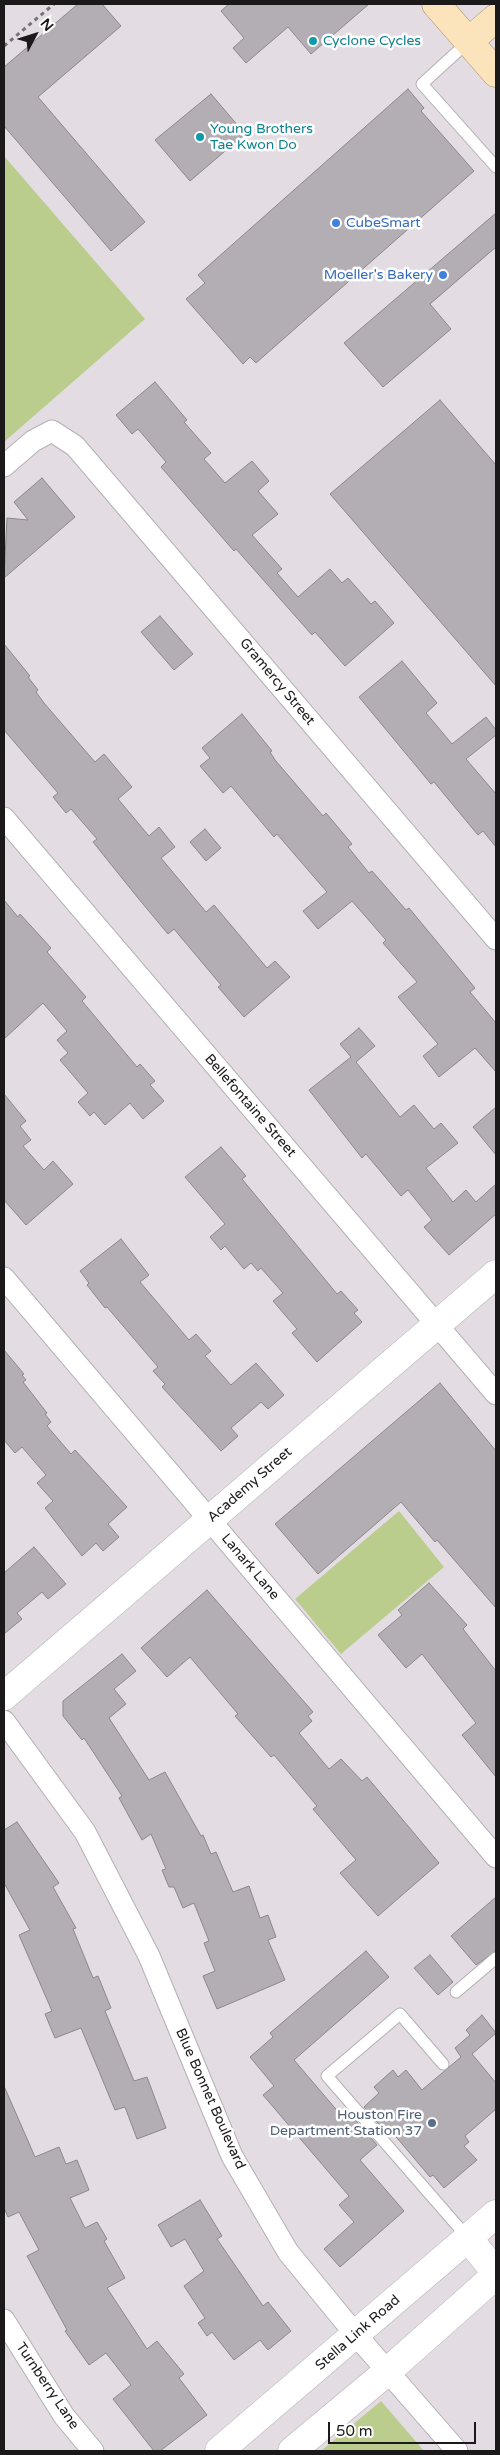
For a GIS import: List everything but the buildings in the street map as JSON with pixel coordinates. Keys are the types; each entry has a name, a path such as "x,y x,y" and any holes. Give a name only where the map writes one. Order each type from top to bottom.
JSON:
{"main road":[{"path":"436,4 496,73"},
{"path":"469,41 496,18"},
{"name":"Academy Street","path":"4,1696 496,1274"},
{"name":"Stella Link Road","path":"218,2451 496,2214"},
{"path":"292,2451 388,2371 496,2274 468,2238"}],"street":[{"name":"Gramercy Street","path":"4,466 33,440 52,431 75,446 496,940"},
{"name":"Bellefontaine Street","path":"4,818 496,1394"},
{"name":"Lanark Lane","path":"4,1278 496,1857"},
{"name":"Blue Bonnet Boulevard","path":"4,1721 85,1832 149,1956 232,2156 288,2252 356,2335 457,2451"},
{"name":"Turnberry Lane","path":"4,2320 60,2408 93,2451"}],"lane":[{"path":"469,41 422,84 496,167"},
{"path":"456,1992 496,1958"},
{"path":"443,2064 400,2014 327,2076 468,2238"}],"path":[{"path":"4,46 54,4"}],"green space":[{"path":"4,156 145,319 4,442"},
{"path":"399,1511 444,1567 341,1654 295,1599"},
{"path":"381,2401 424,2451 321,2451"}],"place":[{"name":"Cyclone Cycles","path":"313,41"},
{"name":"Young Brothers Tae Kwon Do","path":"200,137"},
{"name":"CubeSmart","path":"336,223"},
{"name":"Moeller's Bakery","path":"443,275"},
{"name":"Houston Fire Department Station 37","path":"432,2123"}]}
